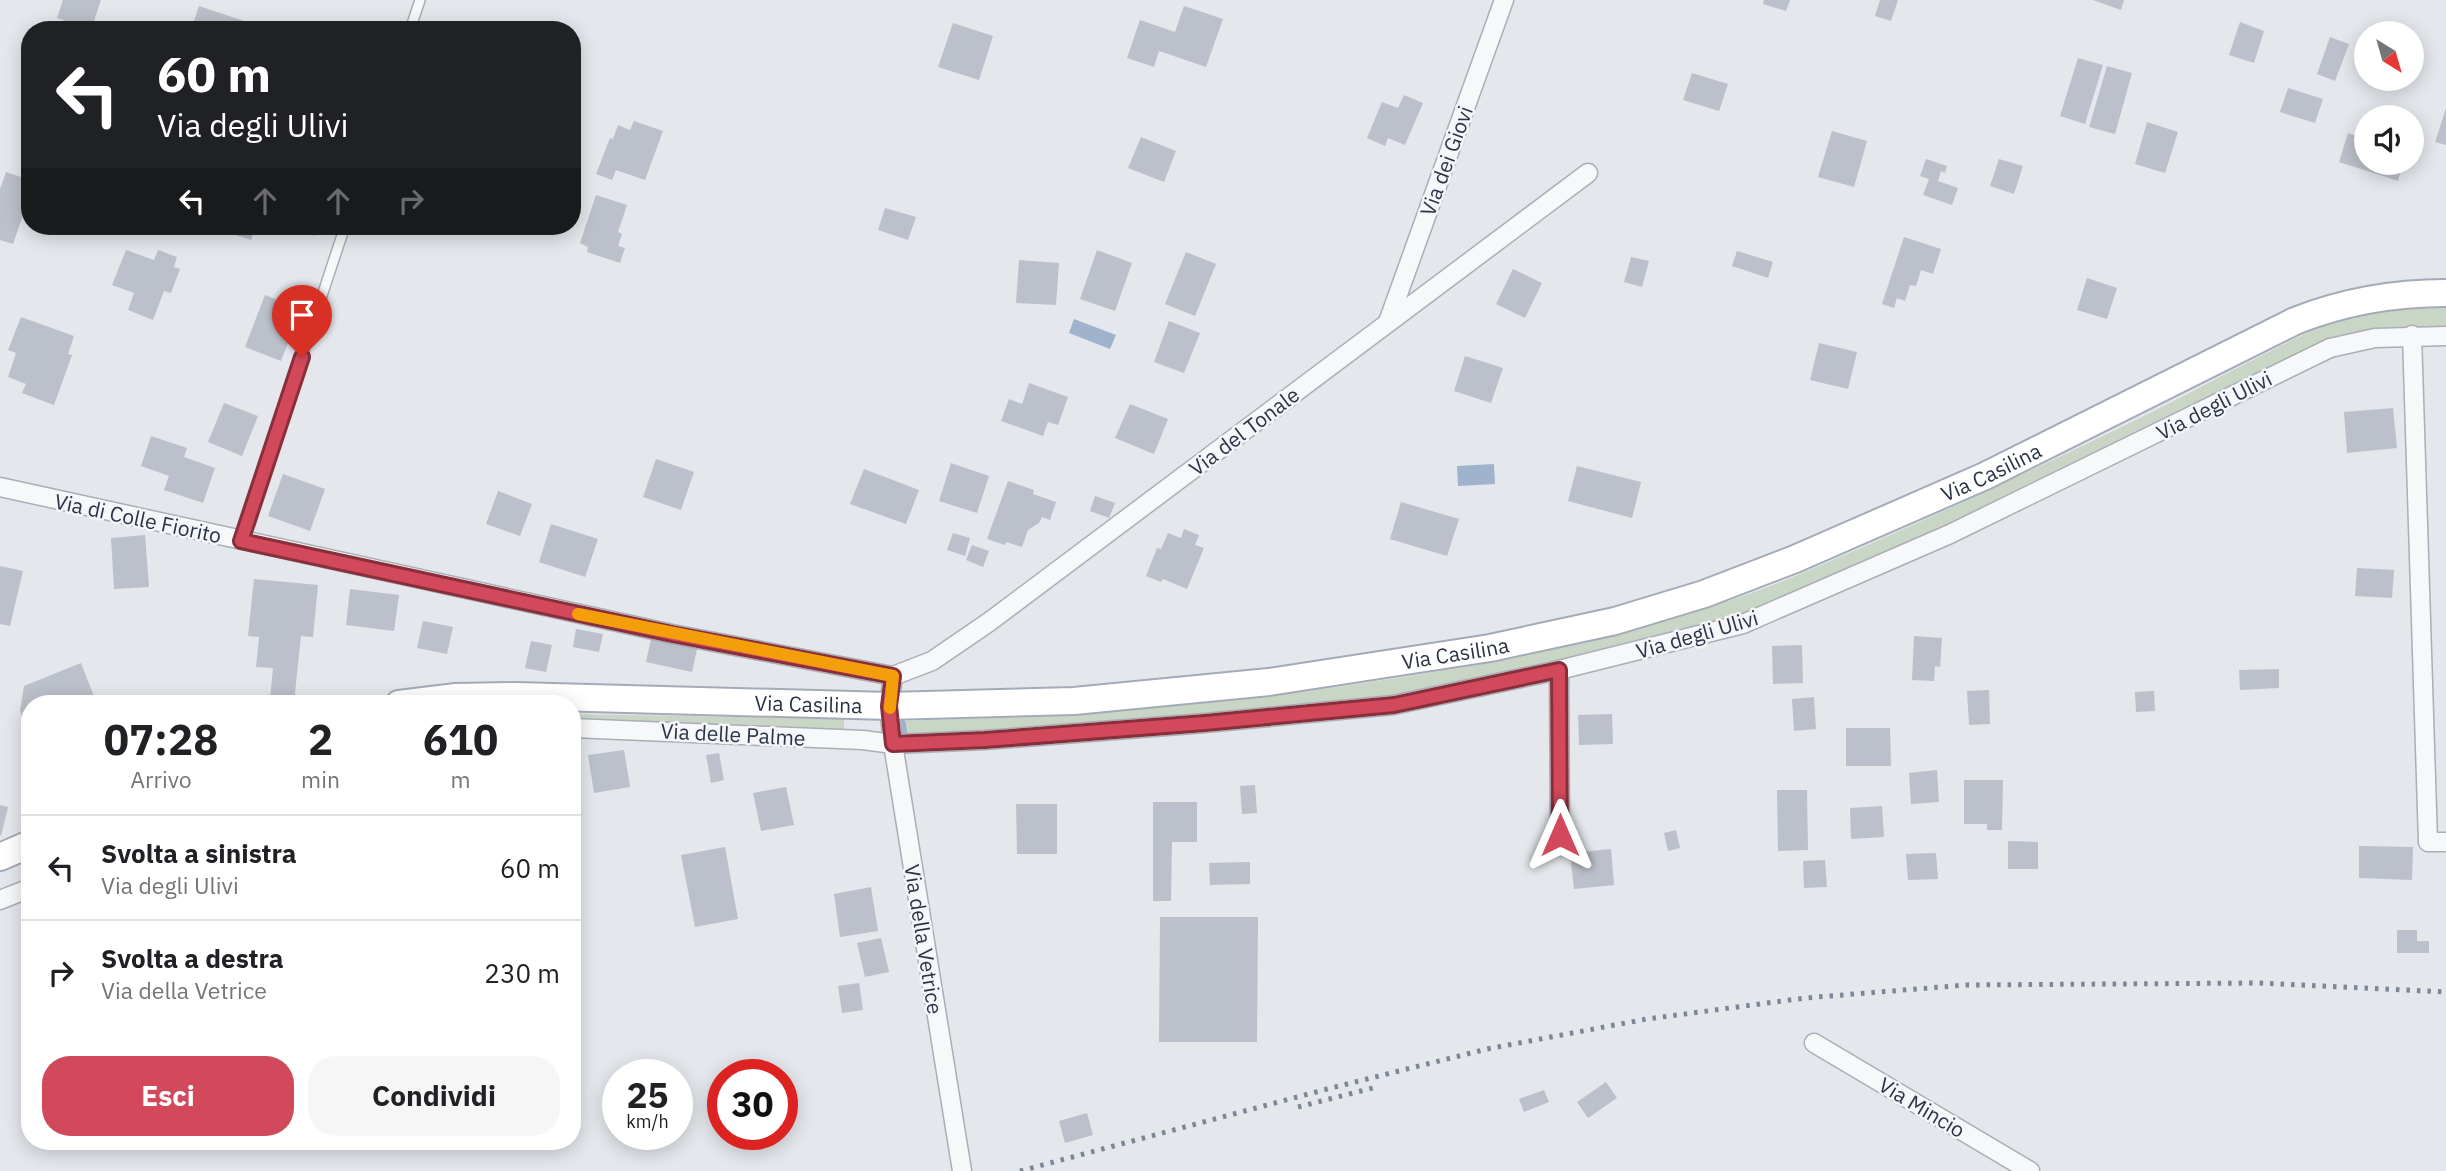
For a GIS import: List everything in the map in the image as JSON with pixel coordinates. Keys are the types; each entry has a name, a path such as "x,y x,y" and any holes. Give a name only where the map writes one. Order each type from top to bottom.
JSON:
{"main road":[{"name":"Via Casilina","path":"581,698 889,706 1074,701 1269,682 1490,648 1615,621 1704,594 1795,559 1985,476 2310,315 2380,296 2446,293"},
{"path":"0,857 21,848"}],"street":[{"name":"Via dei Giovi","path":"1388,322 1504,0"},
{"name":"Via del Tonale","path":"893,676 932,661 989,622 1588,173"},
{"name":"Via degli Ulivi","path":"893,744 985,740 1205,723 1394,705 1559,670 1743,624 1950,534 2317,353 2362,340 2412,335 2446,336"},
{"path":"2412,335 2428,842 2446,842"},
{"name":"Via di Colle Fiorito","path":"0,487 672,634 893,676"},
{"path":"1559,670 1560,835"},
{"name":"Via della Vetrice","path":"893,676 889,706 893,744 962,1171"},
{"name":"Via delle Palme","path":"581,729 863,740 893,744"},
{"path":"0,900 21,892"},
{"name":"Via Mincio","path":"1814,1043 2030,1171"}],"lane":[{"path":"413,21 420,0"},
{"path":"241,541 342,235"}],"green space":[{"path":"2446,306 2446,329 2361,336 1749,615 1432,693 1111,727 908,737 906,721 1173,705 1351,685 1526,654 1680,616 1767,587 1829,562 1990,490 2318,328 2363,313"},
{"path":"581,714 844,719 844,732 581,724"}],"water":[{"path":"1074,319 1116,335 1110,349 1069,333"},
{"path":"1494,464 1495,484 1458,486 1457,466"}],"building":[{"path":"63,0 101,0 94,21 66,21 57,18"},
{"path":"1764,0 1790,0 1786,11 1763,4"},
{"path":"1880,0 1898,0 1891,21 1875,16"},
{"path":"2093,0 2124,0 2121,10"},
{"path":"199,6 244,21 194,21"},
{"path":"1184,6 1223,19 1206,67 1159,51 1154,67 1127,58 1140,20 1175,32"},
{"path":"2240,22 2264,31 2254,63 2229,55"},
{"path":"953,23 993,36 979,80 938,67"},
{"path":"2330,37 2349,44 2335,81 2317,74"},
{"path":"2078,58 2103,65 2085,124 2060,116"},
{"path":"2107,66 2132,73 2115,134 2089,127"},
{"path":"1692,73 1728,84 1719,111 1683,100"},
{"path":"2288,88 2323,99 2315,123 2280,112"},
{"path":"1404,95 1423,103 1405,145 1388,138 1385,146 1367,138 1382,102 1398,108"},
{"path":"2446,108 2446,145 2435,142"},
{"path":"634,121 663,131 645,180 616,170 612,180 596,174 618,125 630,130"},
{"path":"2147,122 2178,132 2165,173 2135,164"},
{"path":"1832,131 1867,141 1854,187 1818,177"},
{"path":"2348,133 2354,135 2354,167 2339,162"},
{"path":"1141,137 1176,151 1164,182 1128,168"},
{"path":"1926,159 1947,166 1945,173 1941,171 1938,181 1958,188 1952,205 1923,195 1929,179 1920,176"},
{"path":"1999,159 2023,166 2014,194 1990,186"},
{"path":"6,172 21,177 21,221 13,244 0,240 0,189"},
{"path":"2379,175 2400,175 2398,181"},
{"path":"596,195 627,205 618,232 622,234 618,246 625,248 620,263 587,252 588,247 580,243"},
{"path":"885,208 916,217 908,240 878,230"},
{"path":"236,235 253,235 251,240"},
{"path":"1904,237 1941,249 1933,274 1921,270 1916,286 1910,285 1905,301 1897,298 1894,308 1882,304"},
{"path":"126,250 154,260 158,250 177,257 174,267 180,269 171,293 164,291 153,320 128,310 134,293 112,285"},
{"path":"1097,250 1132,263 1115,311 1080,299"},
{"path":"1737,251 1773,262 1768,278 1732,266"},
{"path":"1186,252 1216,264 1195,316 1165,304"},
{"path":"1631,257 1649,261 1642,287 1624,282"},
{"path":"1019,260 1059,263 1056,305 1016,303"},
{"path":"1513,269 1542,283 1525,318 1496,304"},
{"path":"2087,278 2117,288 2107,319 2077,310"},
{"path":"265,295 301,309 281,361 245,347"},
{"path":"21,317 74,336 68,354 72,355 54,405 22,393 26,384 8,377 16,353 8,350"},
{"path":"1169,321 1200,333 1184,373 1154,362"},
{"path":"1819,343 1857,352 1848,389 1810,380"},
{"path":"1465,356 1503,368 1491,403 1454,391"},
{"path":"1029,383 1068,397 1058,425 1048,422 1043,436 1001,421 1009,399 1022,404"},
{"path":"224,403 258,416 242,456 208,442"},
{"path":"1130,404 1168,419 1154,454 1115,438"},
{"path":"2393,408 2397,448 2347,453 2344,412"},
{"path":"151,436 187,448 184,457 215,468 203,503 164,490 169,476 141,466"},
{"path":"656,459 694,472 681,510 643,497"},
{"path":"951,463 989,476 977,513 939,501"},
{"path":"1577,466 1641,482 1632,518 1568,501"},
{"path":"864,469 919,490 906,524 850,504"},
{"path":"283,474 325,489 310,531 268,516"},
{"path":"1008,481 1034,490 1033,494 1056,502 1050,520 1042,517 1039,523 1028,530 1022,547 987,539"},
{"path":"498,491 532,504 520,536 486,524"},
{"path":"1095,496 1115,503 1109,518 1090,511"},
{"path":"1401,502 1459,519 1447,556 1390,539"},
{"path":"551,524 598,539 585,577 539,562"},
{"path":"1184,529 1199,535 1195,545 1204,548 1187,589 1163,579 1161,582 1146,576 1157,548 1161,549 1168,533 1181,538"},
{"path":"953,533 970,538 965,556 947,550"},
{"path":"145,535 149,587 114,589 111,538"},
{"path":"972,545 989,551 983,567 966,560"},
{"path":"0,566 23,571 10,626 0,624"},
{"path":"2357,568 2394,570 2392,598 2355,596"},
{"path":"254,579 318,585 313,637 301,636 295,695 270,695 273,668 256,667 259,637 248,636"},
{"path":"350,589 399,595 394,631 346,625"},
{"path":"423,621 453,627 447,654 417,648"},
{"path":"576,629 603,634 599,652 573,647"},
{"path":"1914,636 1942,638 1940,667 1935,666 1934,681 1912,680"},
{"path":"651,639 697,649 692,672 646,662"},
{"path":"531,641 552,645 546,672 525,668"},
{"path":"1802,645 1803,683 1773,684 1772,646"},
{"path":"81,663 93,695 23,695 24,686"},
{"path":"2279,669 2279,688 2240,690 2239,670"},
{"path":"1989,690 1990,724 1969,725 1967,691"},
{"path":"2154,691 2155,711 2136,712 2135,692"},
{"path":"1814,697 1816,729 1794,731 1792,699"},
{"path":"1612,714 1613,744 1579,745 1578,715"},
{"path":"1846,728 1890,728 1891,766 1846,766"},
{"path":"624,750 630,787 594,793 588,755"},
{"path":"719,753 724,780 711,783 706,755"},
{"path":"1937,770 1939,802 1911,804 1909,773"},
{"path":"1964,780 2003,780 2002,830 1987,830 1987,824 1964,824"},
{"path":"1255,785 1257,813 1242,814 1240,786"},
{"path":"786,787 794,825 761,831 753,793"},
{"path":"1777,790 1807,790 1808,850 1778,851"},
{"path":"1153,802 1197,802 1197,842 1172,842 1171,901 1153,901"},
{"path":"1016,804 1057,804 1057,854 1017,854"},
{"path":"0,805 8,807 1,836 0,835"},
{"path":"1882,806 1884,837 1851,839 1850,808"},
{"path":"1676,830 1680,848 1668,851 1664,833"},
{"path":"2008,841 2038,842 2038,869 2008,869"},
{"path":"2359,846 2413,847 2412,880 2359,878"},
{"path":"725,847 738,919 695,927 681,855"},
{"path":"1611,849 1614,885 1574,889 1570,853"},
{"path":"1936,853 1938,879 1908,880 1906,854"},
{"path":"1825,860 1827,887 1804,888 1803,861"},
{"path":"1250,862 1250,884 1210,885 1209,863"},
{"path":"871,887 878,931 840,937 834,894"},
{"path":"1160,917 1258,917 1257,1042 1159,1042"},
{"path":"2397,930 2417,930 2417,941 2429,941 2429,953 2397,953"},
{"path":"881,938 889,972 865,977 857,943"},
{"path":"859,983 863,1010 842,1013 838,986"},
{"path":"1606,1082 1617,1098 1588,1118 1577,1102"},
{"path":"1544,1090 1549,1102 1524,1112 1519,1099"},
{"path":"1087,1113 1093,1135 1065,1143 1059,1121"}],"waterway":[{"path":"903,723 905,737"}],"railway":[{"path":"1020,1171 1487,1049 1647,1019 1805,998 1966,985 2258,983 2446,992"},
{"path":"1298,1107 1373,1088"}],"slow traffic":[{"path":"578,614 893,676 890,708"}],"route":[{"path":"302,357 241,541 672,634 893,676 889,706 893,744 985,740 1205,723 1394,705 1559,670 1560,835"}]}
